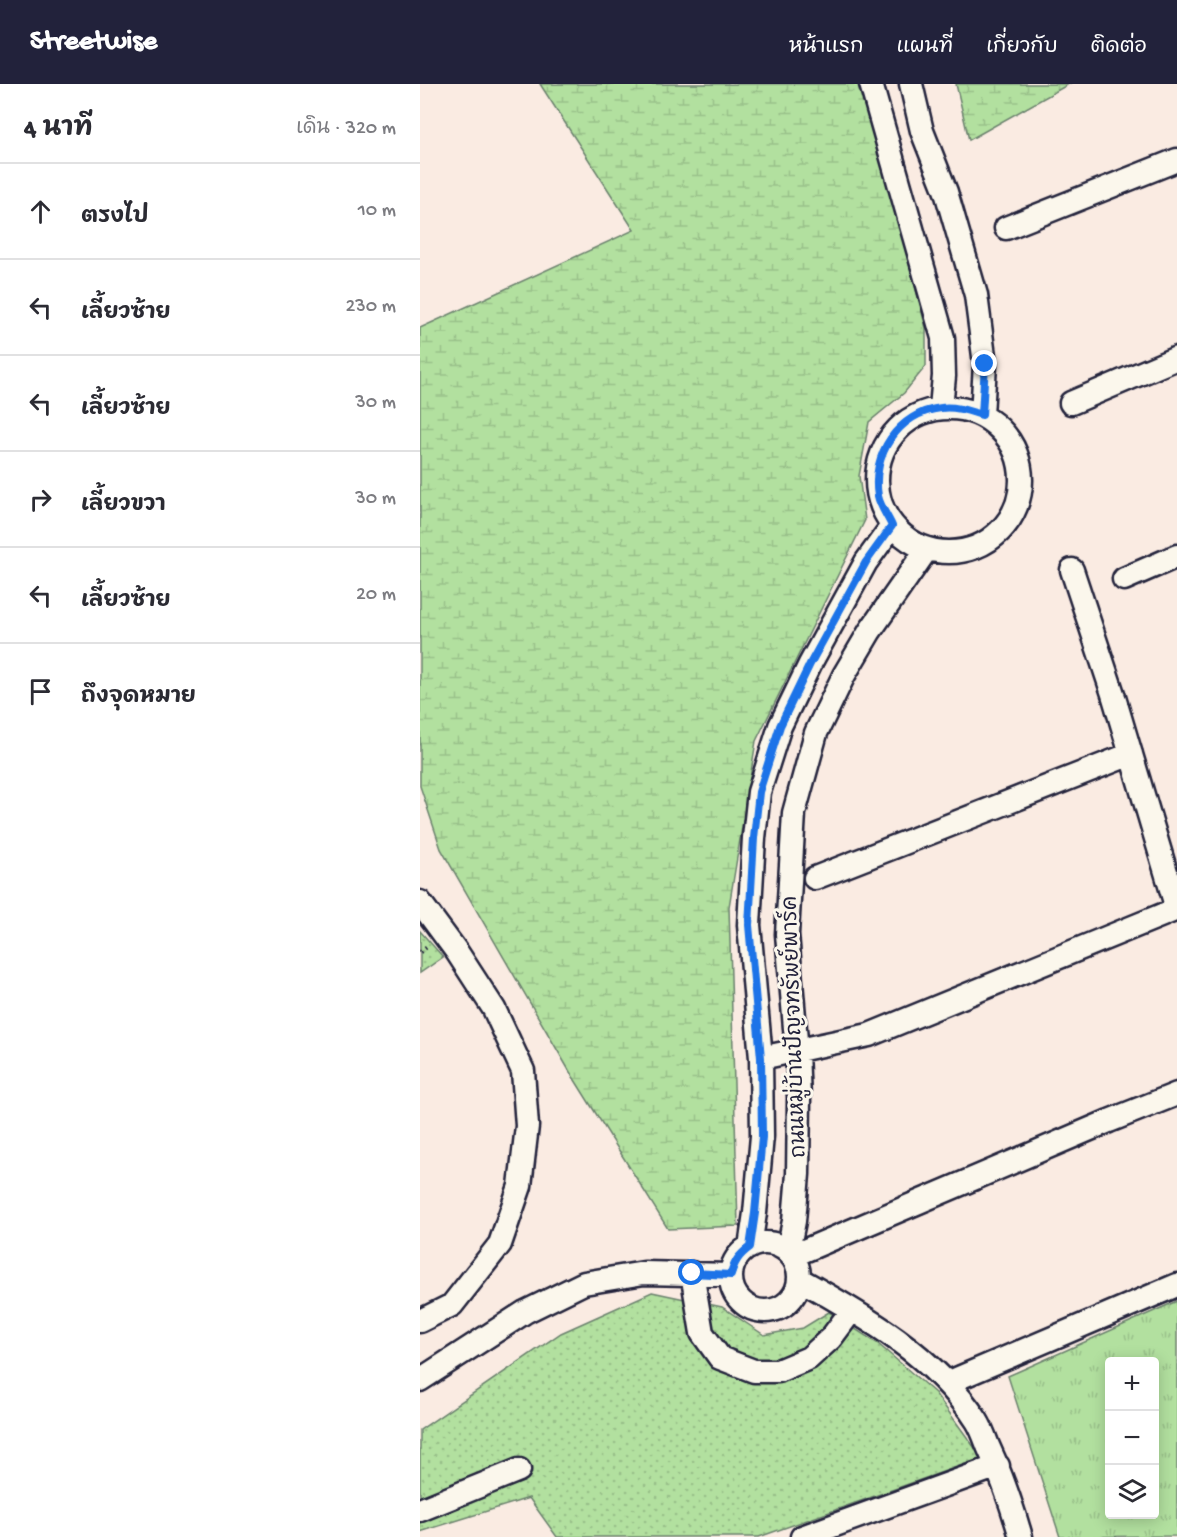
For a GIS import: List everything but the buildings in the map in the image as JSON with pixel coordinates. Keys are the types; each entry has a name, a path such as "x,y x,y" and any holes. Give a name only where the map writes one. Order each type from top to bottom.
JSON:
{"street":[{"path":"870,84 943,338 944,376 941,408"},
{"path":"911,84 922,131 946,192 976,295 985,364 982,415"},
{"path":"1006,228 1177,160"},
{"path":"1071,403 1177,358"},
{"path":"941,408 962,409 982,415 1006,435 1020,462 1021,493 1009,521 987,542 958,552 927,549 908,540 892,526 878,498 877,467 889,439 912,418 941,408"},
{"name":"ถนนหมู่บ้านปัญจทรัพย์พาร์ค","path":"731,1275 734,1263 740,1254 750,1247 762,1137 761,1058 749,925 759,792 780,726 810,664 866,562 892,526"},
{"name":"ถนนหมู่บ้านปัญจทรัพย์พาร์ค","path":"799,1279 798,1267 790,1254 798,1174 799,1098 787,934 794,813 816,733 844,675 870,631 927,549"},
{"path":"1124,579 1177,556"},
{"path":"761,1058 869,1035 1177,909 1113,694 1072,570"},
{"path":"815,878 1131,754"},
{"path":"420,902 457,952 494,1009 523,1071 527,1126 520,1186 500,1244 452,1305 420,1321"},
{"path":"758,1028 794,1026"},
{"path":"750,1247 769,1244 779,1246 790,1254 1177,1094"},
{"path":"420,1380 525,1312 584,1283 644,1273 731,1275 732,1286 737,1297 746,1305 757,1310 769,1311 790,1300 799,1279 852,1310 928,1363 947,1383 977,1422 1004,1479 1021,1537"},
{"path":"692,1273 702,1333 720,1358 754,1371 778,1371 809,1358 831,1338 852,1310"},
{"path":"947,1383 1177,1285"},
{"path":"802,1537 998,1466"},
{"path":"420,1510 519,1470"}],"green space":[{"path":"540,84 862,84 926,328 926,366 904,393 869,422 859,476 865,520 756,741 729,907 738,1226 668,1229 570,1072 441,849 420,786 420,328 634,230"},
{"path":"956,84 1069,84 969,140"},
{"path":"420,931 443,957 420,973"},
{"path":"652,1292 722,1307 764,1335 803,1328 829,1312 877,1343 935,1393 982,1458 759,1537 557,1537 529,1498 420,1532 420,1430 561,1333"},
{"path":"1177,1301 1177,1536 1060,1537 1008,1376"}],"route":[{"path":"692,1273 731,1275 734,1263 740,1254 750,1247 762,1137 761,1058 749,925 754,838 759,792 780,726 810,664 866,562 892,526 878,498 877,467 889,439 912,418 941,408 962,409 982,415 985,364"}]}
